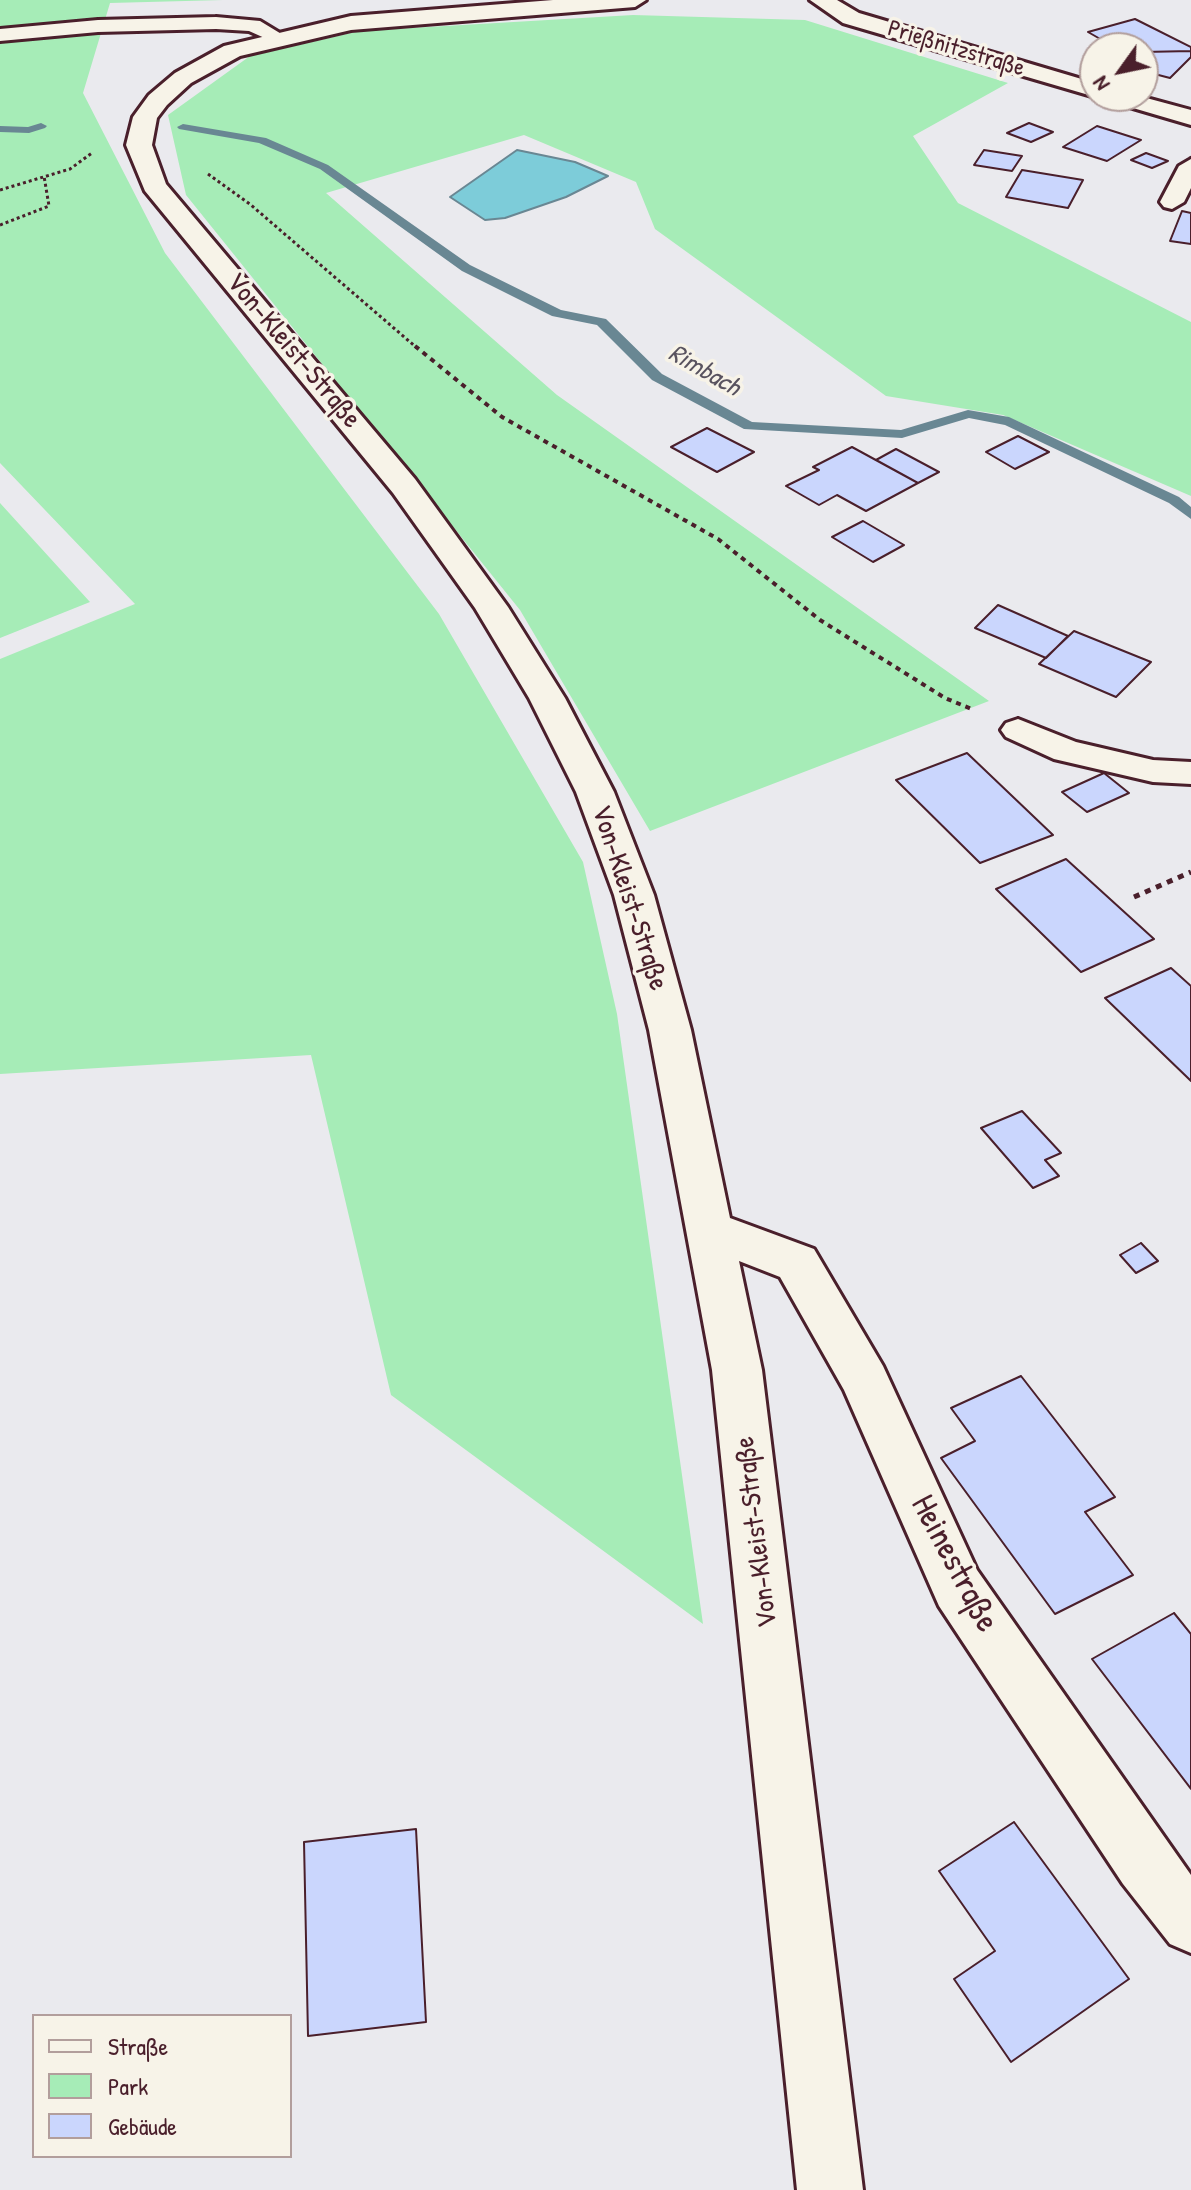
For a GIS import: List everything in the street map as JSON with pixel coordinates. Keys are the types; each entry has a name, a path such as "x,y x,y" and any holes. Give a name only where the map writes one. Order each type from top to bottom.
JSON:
{"street":[{"path":"141,148 145,117 158,100 183,78 232,51 351,23 635,0"},
{"name":"Prießnitzstraße","path":"821,0 851,18 1079,86"},
{"path":"1159,109 1191,118"},
{"name":"Von-Kleist-Straße","path":"141,148 154,186 404,486 491,607 547,698 595,792 634,895 670,1030 737,1370 830,2190"},
{"name":"Heinestraße","path":"711,1230 797,1263 865,1381 958,1588 1144,1863 1191,1923"}],"lane":[{"path":"0,35 98,26 216,23 253,25 278,38"},
{"path":"1172,202 1191,166"},
{"path":"1018,730 1066,751 1153,771 1191,773"}],"path":[{"path":"0,190 70,169 111,139 184,158 251,205 369,309 502,417 718,539 820,620 945,698 1018,730"},
{"path":"0,225 49,206 44,176"},
{"path":"1134,897 1191,872"}],"green space":[{"path":"0,0 223,0 110,3 83,93 165,253 439,614 583,862 617,1014 703,1624 391,1395 311,1055 0,1074 0,659 135,604 0,463"},
{"path":"633,15 805,20 1008,83 913,136 958,203 1191,322 1191,496 1003,415 886,396 655,229 636,182 524,135 326,193 557,395 989,701 650,831 520,610 186,195 168,115 250,56 360,31"},
{"path":"0,503 90,602 0,638"}],"water":[{"path":"517,150 575,162 608,176 566,197 505,218 485,220 450,197"}],"building":[{"path":"1135,19 1191,47 1191,51 1159,52 1159,32 1088,32"},
{"path":"1191,51 1191,57 1170,78 1159,75 1159,52"},
{"path":"1029,123 1053,132 1031,142 1007,133"},
{"path":"1097,126 1141,140 1107,161 1063,147"},
{"path":"984,150 1022,156 1012,171 974,165"},
{"path":"1146,153 1168,161 1152,168 1131,160"},
{"path":"1022,170 1083,180 1068,208 1006,197"},
{"path":"1182,211 1191,213 1191,244 1170,241"},
{"path":"707,428 754,452 717,472 671,447"},
{"path":"1018,436 1049,452 1015,469 986,452"},
{"path":"852,447 918,483 866,511 837,495 819,505 786,486 819,470 813,467"},
{"path":"896,449 939,472 918,483 876,460"},
{"path":"863,521 904,545 873,562 832,537"},
{"path":"998,605 1068,636 1046,658 975,628"},
{"path":"1074,631 1151,662 1116,697 1039,664"},
{"path":"967,753 1053,835 980,863 896,780"},
{"path":"1104,773 1129,793 1087,812 1062,792"},
{"path":"1066,859 1154,939 1081,972 996,889"},
{"path":"1171,968 1191,986 1191,1081 1105,998"},
{"path":"1022,1111 1061,1153 1045,1160 1059,1176 1033,1188 981,1128"},
{"path":"1141,1243 1158,1261 1136,1273 1120,1255"},
{"path":"1021,1376 1115,1497 1085,1512 1133,1575 1055,1614 941,1458 975,1441 951,1408"},
{"path":"1174,1613 1191,1634 1191,1789 1092,1659"},
{"path":"1014,1822 1129,1979 1011,2062 954,1979 995,1951 939,1871"},
{"path":"416,1829 426,2022 308,2036 304,1842"}],"waterway":[{"name":"Rimbach","path":"0,129 29,130 41,126"},
{"name":"Rimbach","path":"183,127 262,140 324,167 466,268 557,313 601,322 657,377 749,426 902,434 968,414 1009,421 1174,500 1191,515"}]}
